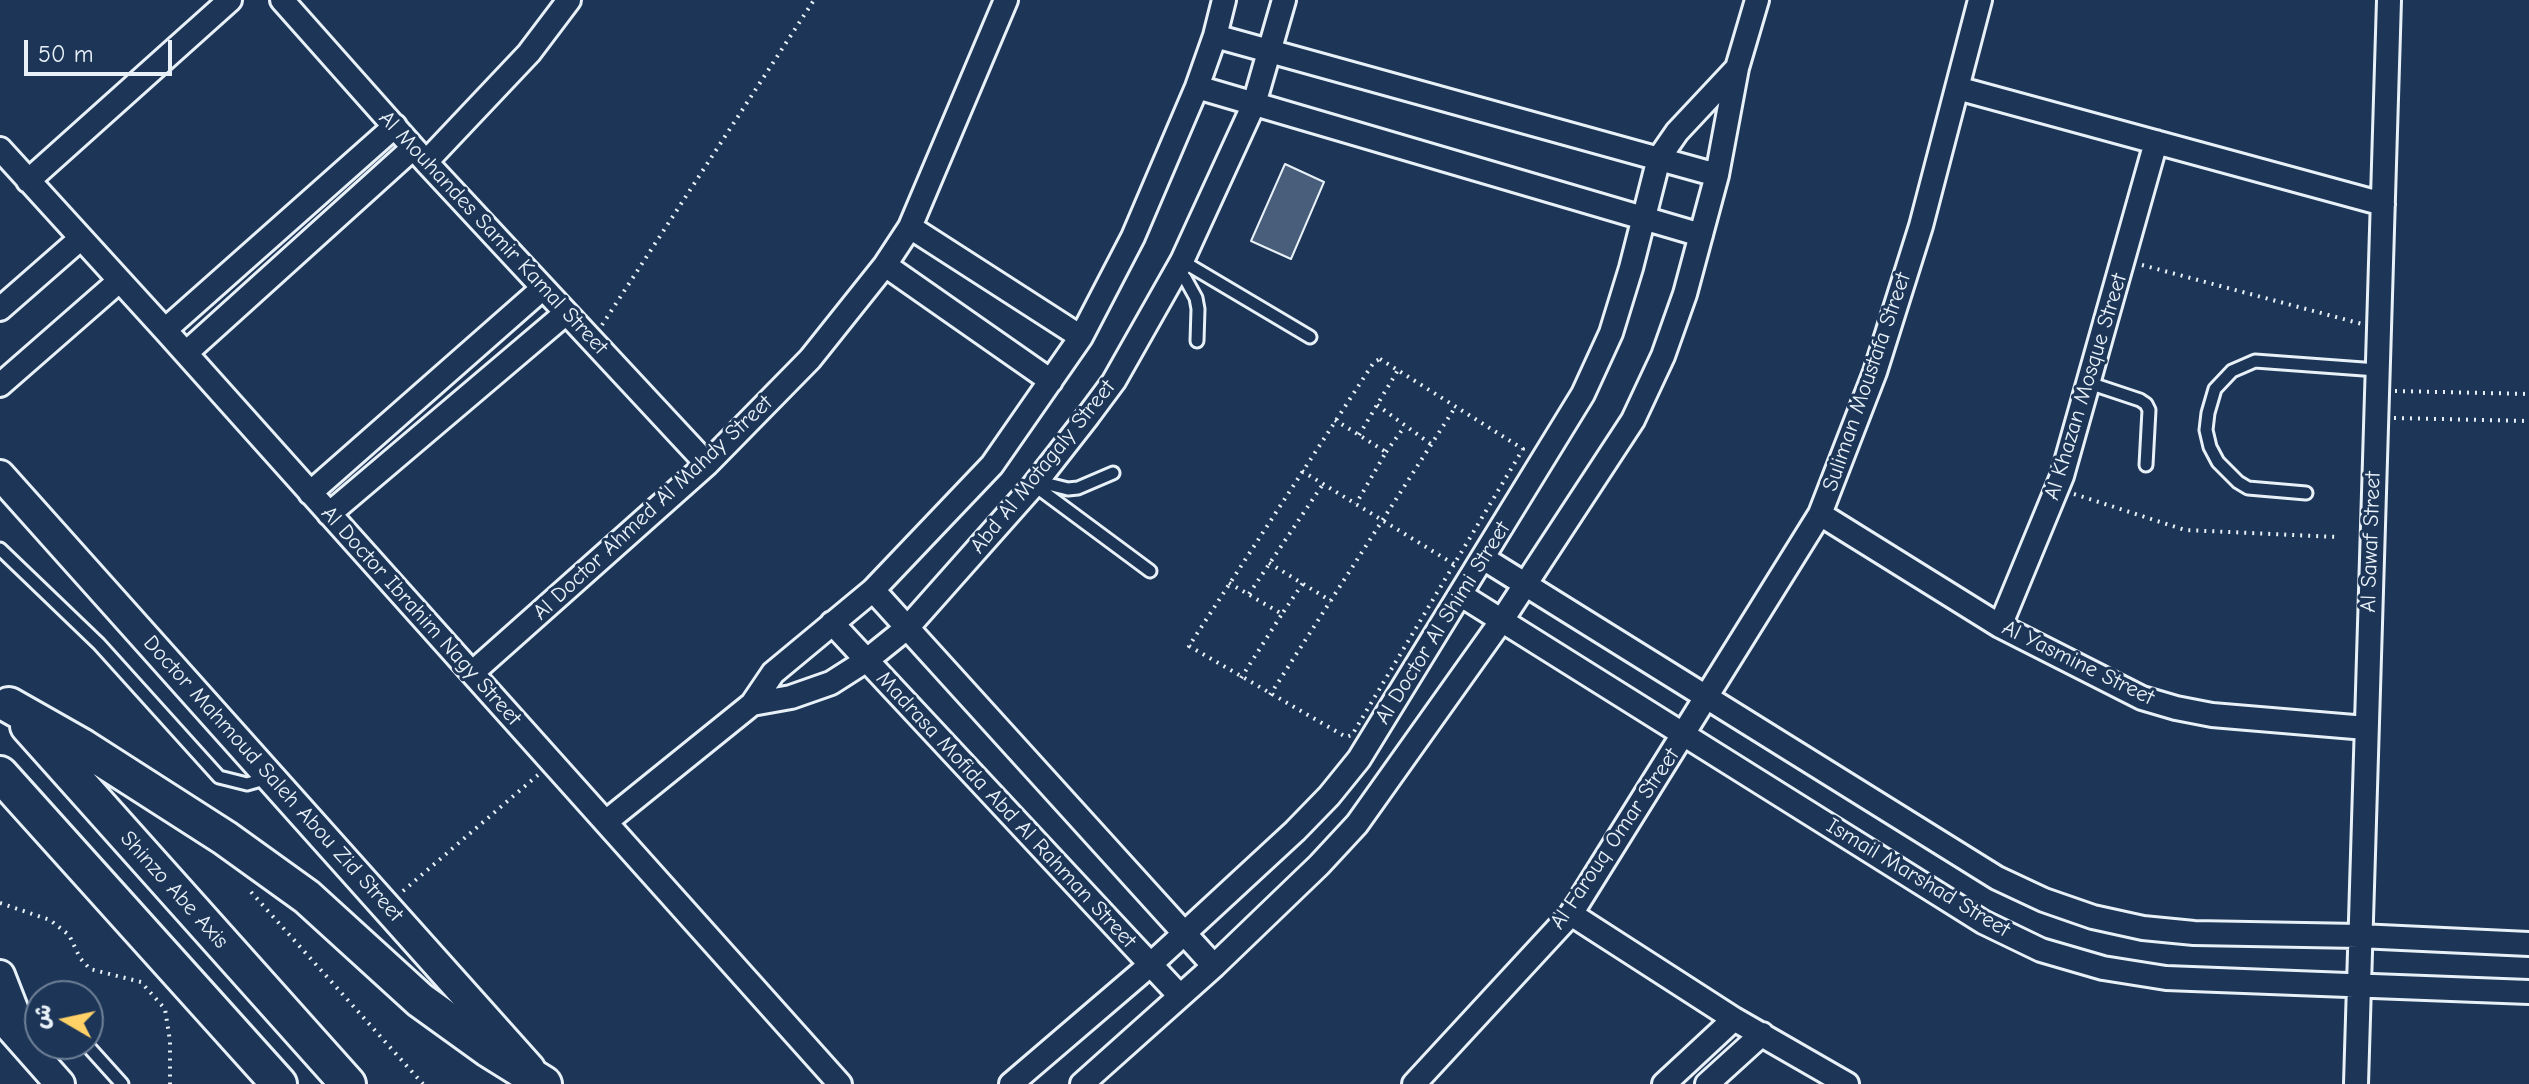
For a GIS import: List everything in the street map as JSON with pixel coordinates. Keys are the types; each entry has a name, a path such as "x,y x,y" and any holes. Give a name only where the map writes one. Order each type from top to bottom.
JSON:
{"main road":[{"name":"Shinzo Abe Axis","path":"4,700 348,1084"},
{"path":"4,700 155,791 236,845 307,897 432,1009 544,1084"},
{"path":"0,774 279,1084"}],"street":[{"path":"28,181 230,0"},
{"name":"Al Mouhandes Samir Kamal Street","path":"282,0 420,155 707,464"},
{"path":"186,353 420,155 529,53 569,0"},
{"name":"Al Doctor Ahmed Al Mahdy Street","path":"472,673 707,464 810,359 885,265 910,227 1006,0"},
{"name":"Abd Al Motagaly Street","path":"607,821 752,704 773,673 873,590 992,465 1081,337 1133,237 1197,87 1224,0"},
{"name":"Abd Al Motagaly Street","path":"752,704 791,697 831,683 867,660 908,627 1036,481 1114,381 1179,265 1254,104 1284,0"},
{"name":"Al Doctor Al Shimi Street","path":"1082,1084 1214,966 1357,824 1502,620 1633,420 1663,356 1685,294 1717,175 1737,68 1757,0"},
{"name":"Suliman Moustafa Street","path":"1685,734 1820,514 1875,372 1921,226 1980,0"},
{"name":"Al Sawaf Street","path":"2356,1084 2389,0"},
{"path":"1215,36 1717,175"},
{"name":"Al Doctor Al Shimi Street","path":"1011,1084 1150,965 1313,814 1359,759 1468,573 1583,394 1611,333 1659,158 1677,132 1737,68"},
{"path":"1197,87 1701,235"},
{"path":"1957,88 2383,204"},
{"path":"165,330 395,126"},
{"name":"Al Khazan Mosque Street","path":"2000,626 2056,489 2125,260 2156,142"},
{"name":"Al Doctor Ibrahim Nagy Street","path":"0,149 607,821 840,1084"},
{"path":"910,227 1081,337"},
{"path":"0,309 80,239"},
{"path":"885,265 1051,381"},
{"path":"0,385 119,281"},
{"path":"310,493 543,288"},
{"path":"329,514 566,313"},
{"name":"Doctor Mahmoud Saleh Abou Zid Street","path":"0,475 544,1084"},
{"name":"Al Yasmine Street","path":"1820,514 2000,626 2142,698 2212,715 2366,728"},
{"name":"Ismail Marshad Street","path":"1468,573 1525,583 1997,878 2044,900 2093,917 2143,928 2194,933 2359,936 2529,944"},
{"name":"Ismail Marshad Street","path":"1468,573 1502,620 1983,922 2041,950 2103,968 2166,978 2529,992"},
{"name":"Madrasa Mofida Abd Al Rahman Street","path":"873,590 1214,966"},
{"name":"Madrasa Mofida Abd Al Rahman Street","path":"832,623 1180,996"},
{"name":"Al Farouq Omar Street","path":"1428,1080 1571,914 1685,734"},
{"path":"1571,914 1734,1019 1847,1084"},
{"path":"0,975 24,1018"},
{"path":"0,1016 24,1035"},
{"path":"1664,1084 1734,1019"},
{"path":"1707,1084 1762,1034"},
{"path":"47,1060 60,1084"}],"lane":[{"path":"1179,265 1310,337"},
{"path":"1179,265 1196,298 1197,341"},
{"path":"2306,493 2248,488 2218,462 2206,430 2215,389 2232,371 2255,361 2377,380"},
{"path":"2089,383 2146,404 2149,410 2146,465"},
{"path":"1036,481 1068,489 1088,485 1113,473"},
{"path":"1036,481 1150,571"},
{"path":"0,549 99,644 219,777 247,784 272,776"},
{"path":"100,1060 122,1084"}],"path":[{"path":"592,341 814,0"},
{"path":"2125,260 2379,329"},
{"path":"1380,359 1523,449 1468,573 1352,735 1346,737 1189,646 1335,420 1374,362 1380,359"},
{"path":"1359,435 1398,370"},
{"path":"2377,380 2529,394"},
{"path":"1377,405 1432,445"},
{"path":"1270,695 1456,406"},
{"path":"2375,417 2529,421"},
{"path":"1335,420 1386,452"},
{"path":"1356,504 1405,426"},
{"path":"1302,471 1468,573"},
{"path":"1249,594 1323,484"},
{"path":"2056,489 2185,530 2337,537"},
{"path":"1269,563 1331,601"},
{"path":"1229,583 1282,614"},
{"path":"1241,678 1303,583"},
{"path":"386,905 553,762"},
{"path":"245,884 423,1084"},
{"path":"0,903 50,920 69,935 80,958 90,969 141,982 165,1009 170,1041 170,1084"}],"building":[{"path":"1285,164 1324,182 1291,259 1251,241"}]}
